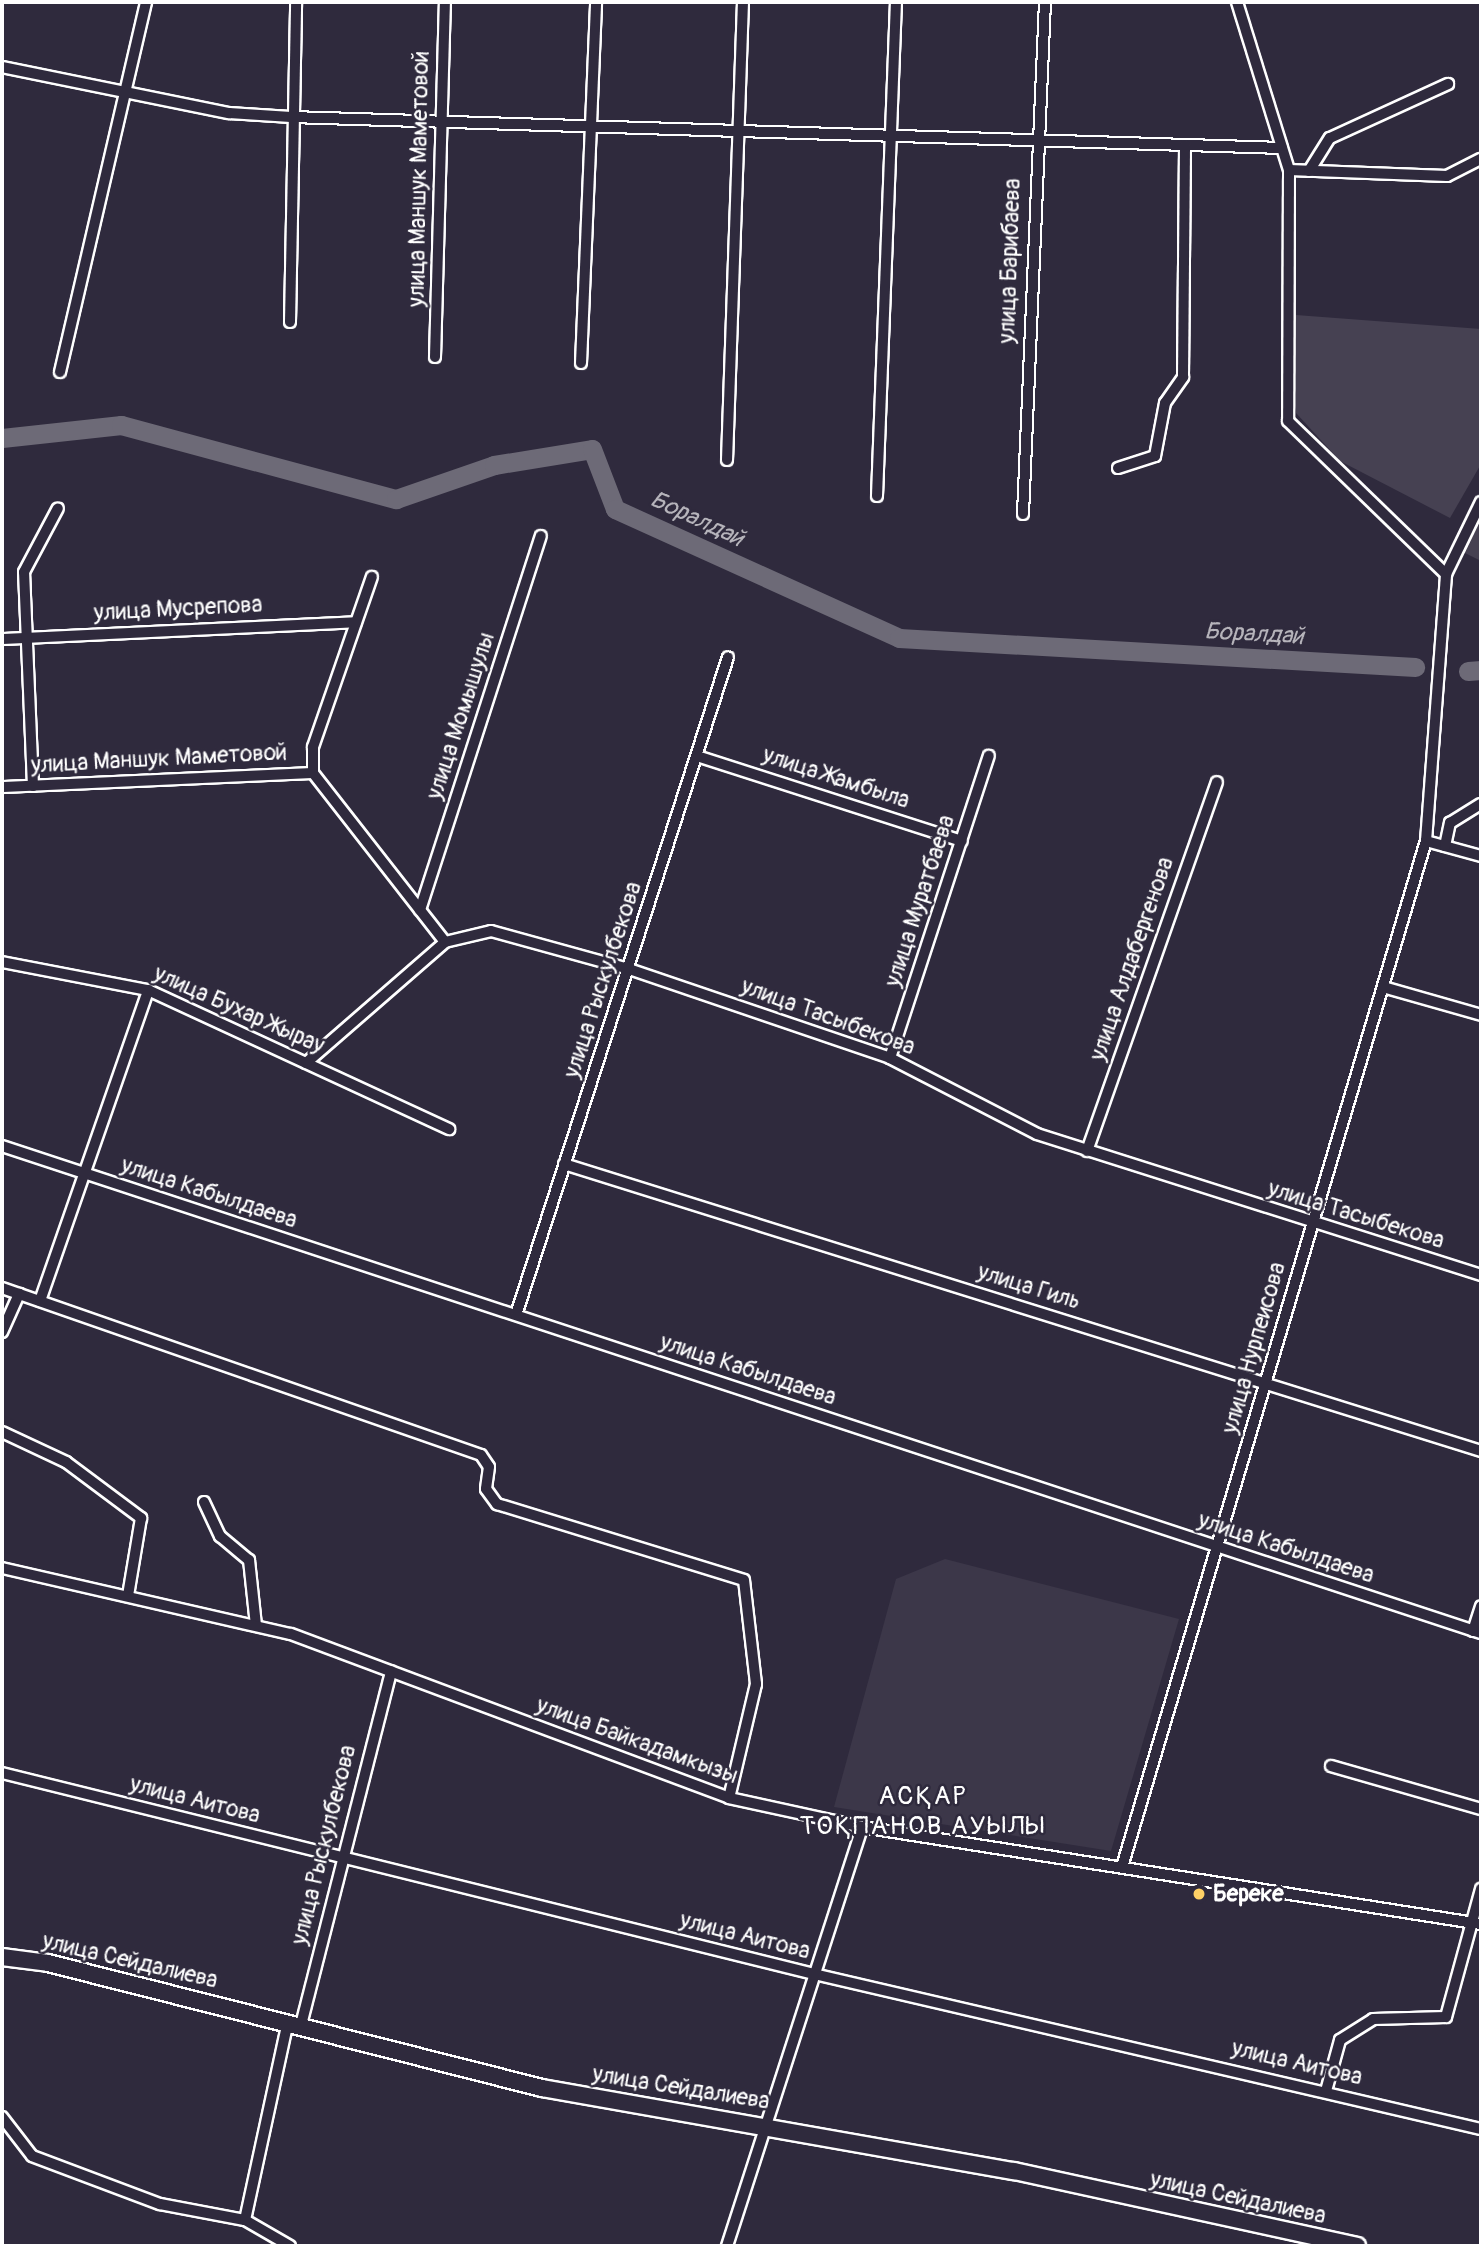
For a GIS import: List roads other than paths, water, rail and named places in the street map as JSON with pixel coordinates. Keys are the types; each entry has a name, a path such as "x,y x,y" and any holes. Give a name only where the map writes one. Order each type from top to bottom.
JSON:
{"main road":[{"name":"улица Сейдалиева","path":"2,1957 48,1963 293,2028 542,2088 765,2124 1357,2246"}],"street":[{"path":"60,372 146,2"},
{"path":"289,321 291,117 296,2"},
{"name":"улица Маншук Маметовой","path":"435,357 445,2"},
{"path":"581,363 596,2"},
{"path":"727,460 743,2"},
{"path":"877,496 896,2"},
{"path":"1237,2 1289,170 1288,421 1446,574 1481,502"},
{"name":"улица Барибаева","path":"1023,514 1035,141 1046,5"},
{"path":"2,67 123,94 291,117 589,127 738,128 890,136 1282,148"},
{"path":"1308,171 1330,138 1448,84"},
{"path":"1118,468 1155,456 1166,403 1183,377 1185,145"},
{"path":"1289,170 1447,176 1481,159"},
{"path":"33,786 24,572 58,508"},
{"name":"улица Момышулы","path":"420,910 541,536"},
{"name":"улица Нурпеисова","path":"1122,1867 1426,841 1446,574"},
{"path":"313,773 313,747 372,577"},
{"name":"улица Мусрепова","path":"2,639 356,622"},
{"name":"улица Рыскулбекова","path":"516,1314 728,657"},
{"name":"улица Жамбыла","path":"697,756 962,841"},
{"name":"улица Муратбаева","path":"890,1058 989,756"},
{"name":"улица Маншук Маметовой","path":"2,787 313,773 445,942"},
{"name":"улица Алдабергенова","path":"1087,1151 1217,782"},
{"path":"1446,846 1450,823 1481,804"},
{"path":"1426,841 1481,856"},
{"name":"улица Тасыбекова","path":"306,1063 445,942 491,931 629,969 890,1058 1037,1133 1087,1151 1312,1225 1481,1275"},
{"name":"улица Бухар Жырау","path":"2,962 148,990 449,1129"},
{"path":"1383,987 1481,1015"},
{"path":"40,1301 148,990"},
{"name":"улица Кабылдаева","path":"2,1146 1477,1632"},
{"name":"улица Гиль","path":"564,1164 1481,1451"},
{"path":"2,1289 481,1455 489,1467 486,1489 497,1504 744,1580 756,1684 729,1798"},
{"path":"2,1332 19,1294"},
{"path":"2,1432 66,1462 141,1518 128,1596"},
{"path":"204,1502 220,1536 249,1560 256,1626"},
{"name":"улица Байкадамкызы","path":"2,1568 256,1626 391,1671 729,1798 862,1827 1475,1923"},
{"path":"1477,1632 1481,1606"},
{"name":"улица Рыскулбекова","path":"245,2220 293,2028 391,1671"},
{"path":"1331,1766 1481,1809"},
{"name":"улица Аитова","path":"2,1773 340,1859 814,1974 1481,2129"},
{"path":"727,2246 862,1827"},
{"path":"1326,2091 1340,2040 1373,2019 1446,2018 1475,1923 1481,1889"},
{"path":"2,2117 32,2156 160,2204 245,2220 290,2246"}],"waterway":[{"name":"Боралдай","path":"2,438 121,425 396,499 494,465 592,449 615,509 899,638 1415,667"},
{"path":"1468,671 1481,670"}],"place":[{"name":"Береке","path":"1199,1894"}],"district":[{"name":"АСҚАР ТОҚПАНОВ АУЫЛЫ","path":"923,1812"}]}
